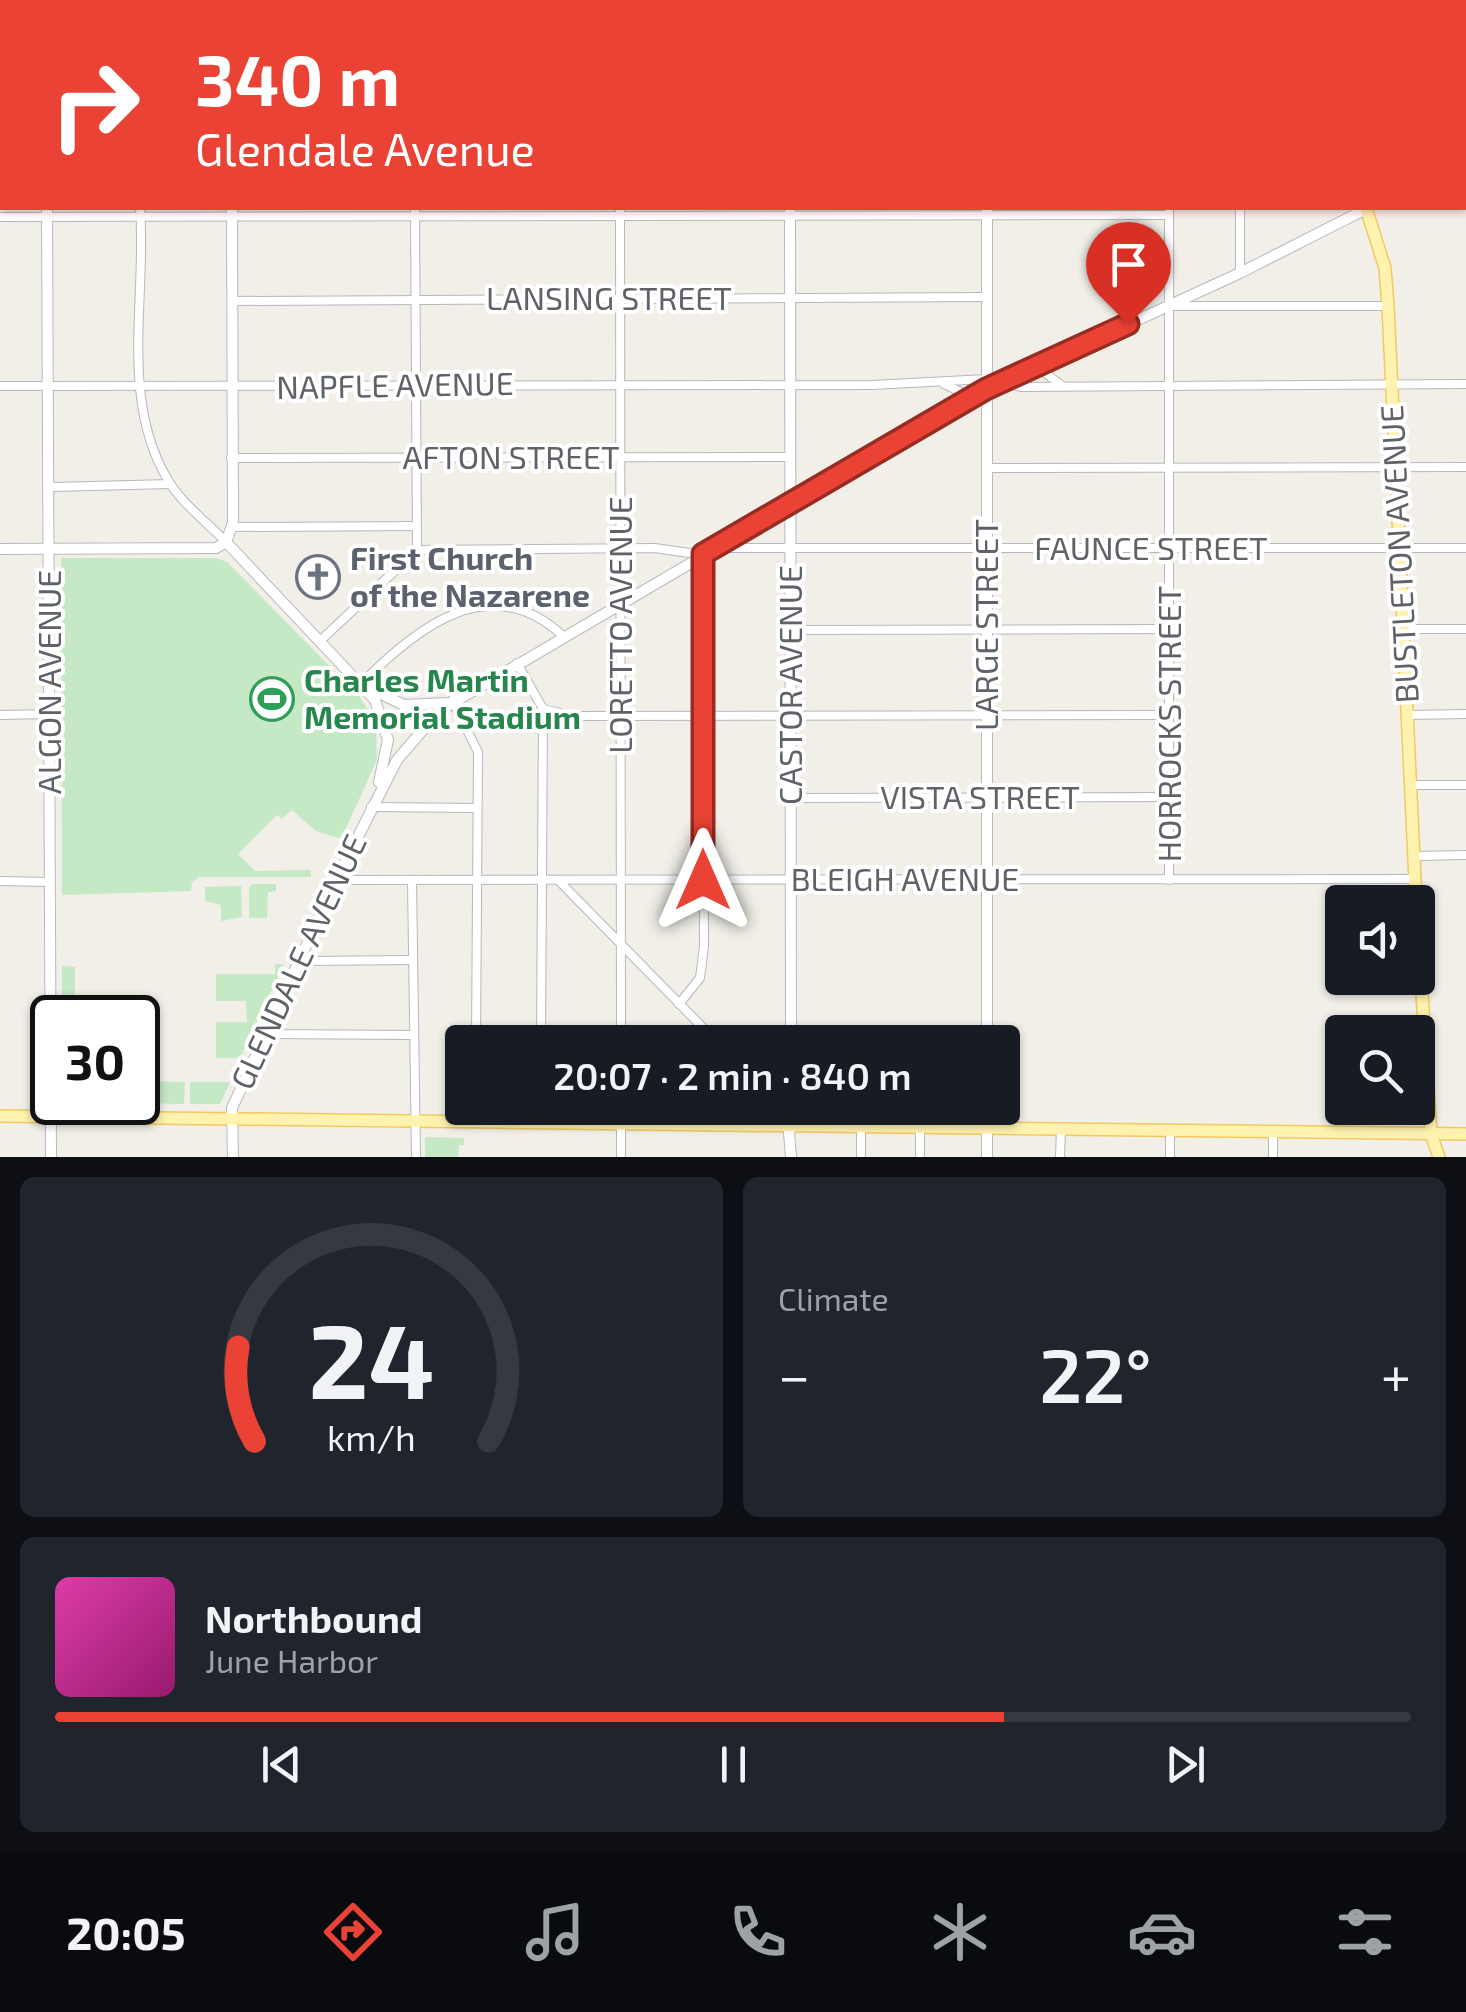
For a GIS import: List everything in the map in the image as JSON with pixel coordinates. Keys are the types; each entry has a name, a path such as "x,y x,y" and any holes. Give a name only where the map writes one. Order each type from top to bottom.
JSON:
{"main road":[{"name":"BUSTLETON AVENUE","path":"1368,210 1384,268 1388,306 1415,885"},
{"path":"1422,995 1430,1134 1439,1157"},
{"path":"0,1116 30,1116"},
{"path":"160,1117 445,1122"},
{"path":"611,1125 1466,1134"}],"street":[{"path":"1240,210 1240,273"},
{"name":"GLENDALE AVENUE","path":"371,807 387,756 388,712 406,705 433,706 452,700 963,404 986,384 1000,383 1169,306 1363,210"},
{"name":"CASTOR AVENUE","path":"790,211 792,1025"},
{"name":"LARGE STREET","path":"987,211 987,1025"},
{"path":"0,217 47,212 1169,211"},
{"name":"HORROCKS STREET","path":"1169,211 1169,880"},
{"name":"ALGON AVENUE","path":"47,212 52,487 49,995"},
{"path":"140,212 140,387 145,432 170,484 362,683 379,708 386,730 399,740 416,735 421,719 406,705 362,683"},
{"path":"0,549 216,548 226,542 232,527 232,212"},
{"path":"415,212 417,550"},
{"name":"LORETTO AVENUE","path":"620,212 621,1025"},
{"name":"LANSING STREET","path":"232,301 986,297"},
{"path":"1169,306 1388,306"},
{"path":"1036,366 1064,387"},
{"path":"940,382 959,391 963,404"},
{"path":"1000,383 1064,387 1466,384"},
{"name":"NAPFLE AVENUE","path":"0,386 986,384"},
{"name":"AFTON STREET","path":"232,458 791,457"},
{"path":"986,468 1466,467"},
{"path":"52,487 170,484"},
{"path":"232,527 415,526"},
{"name":"FAUNCE STREET","path":"716,548 1466,548"},
{"path":"322,640 417,550 620,549 703,554 700,978 678,1004"},
{"path":"362,683 412,635 474,608 526,609 563,636"},
{"path":"791,630 1170,629"},
{"path":"1404,629 1466,629"},
{"path":"517,663 543,709 540,1025"},
{"path":"452,700 476,743 476,1025"},
{"name":"GLENDALE AVENUE","path":"232,1118 232,1108 371,807 416,735 452,700"},
{"path":"543,709 572,716 1169,714"},
{"path":"0,715 50,714"},
{"path":"1407,715 1466,714"},
{"path":"1410,785 1466,785"},
{"name":"VISTA STREET","path":"791,798 1169,798"},
{"path":"371,807 477,808"},
{"path":"1414,856 1466,855"},
{"name":"BLEIGH AVENUE","path":"336,880 1415,879"},
{"path":"412,880 416,1157"},
{"path":"559,881 700,1025"},
{"path":"0,882 49,882"},
{"path":"301,960 413,960"},
{"path":"266,1034 412,1035"},
{"path":"232,1118 233,1157"},
{"name":"ALGON AVENUE","path":"50,1125 51,1157"},
{"path":"790,1125 792,1157"},
{"path":"791,1129 792,1125"},
{"path":"987,1125 987,1157"},
{"path":"621,1126 622,1157"},
{"path":"861,1129 861,1157"},
{"path":"1060,1157 1061,1129"},
{"path":"920,1130 920,1157"},
{"path":"1273,1130 1273,1157"},
{"path":"1170,1131 1170,1157"}],"green space":[{"path":"61,558 216,558 227,562 360,697 376,725 377,760 341,839 316,831 292,810 282,819 277,815 238,854 255,871 311,870 311,877 199,877 192,882 191,891 62,895"},
{"path":"276,884 276,891 268,892 267,918 249,918 249,887"},
{"path":"241,886 242,917 221,921 221,905 205,901 205,887"},
{"path":"275,964 284,964 240,1058 216,1058 216,1022 247,1022 246,1001 216,1001 216,974 275,974"},
{"path":"62,966 75,967 75,995 62,995"},
{"path":"160,1081 185,1082 184,1104 160,1104"},
{"path":"190,1082 230,1082 220,1104 190,1104"},
{"path":"425,1137 464,1138 464,1145 459,1145 458,1157 425,1157"}],"place":[{"name":"First Church of the Nazarene","path":"318,577"},
{"name":"Charles Martin Memorial Stadium","path":"272,699"}],"route":[{"path":"703,880 703,554 986,389 1128,324"}]}
